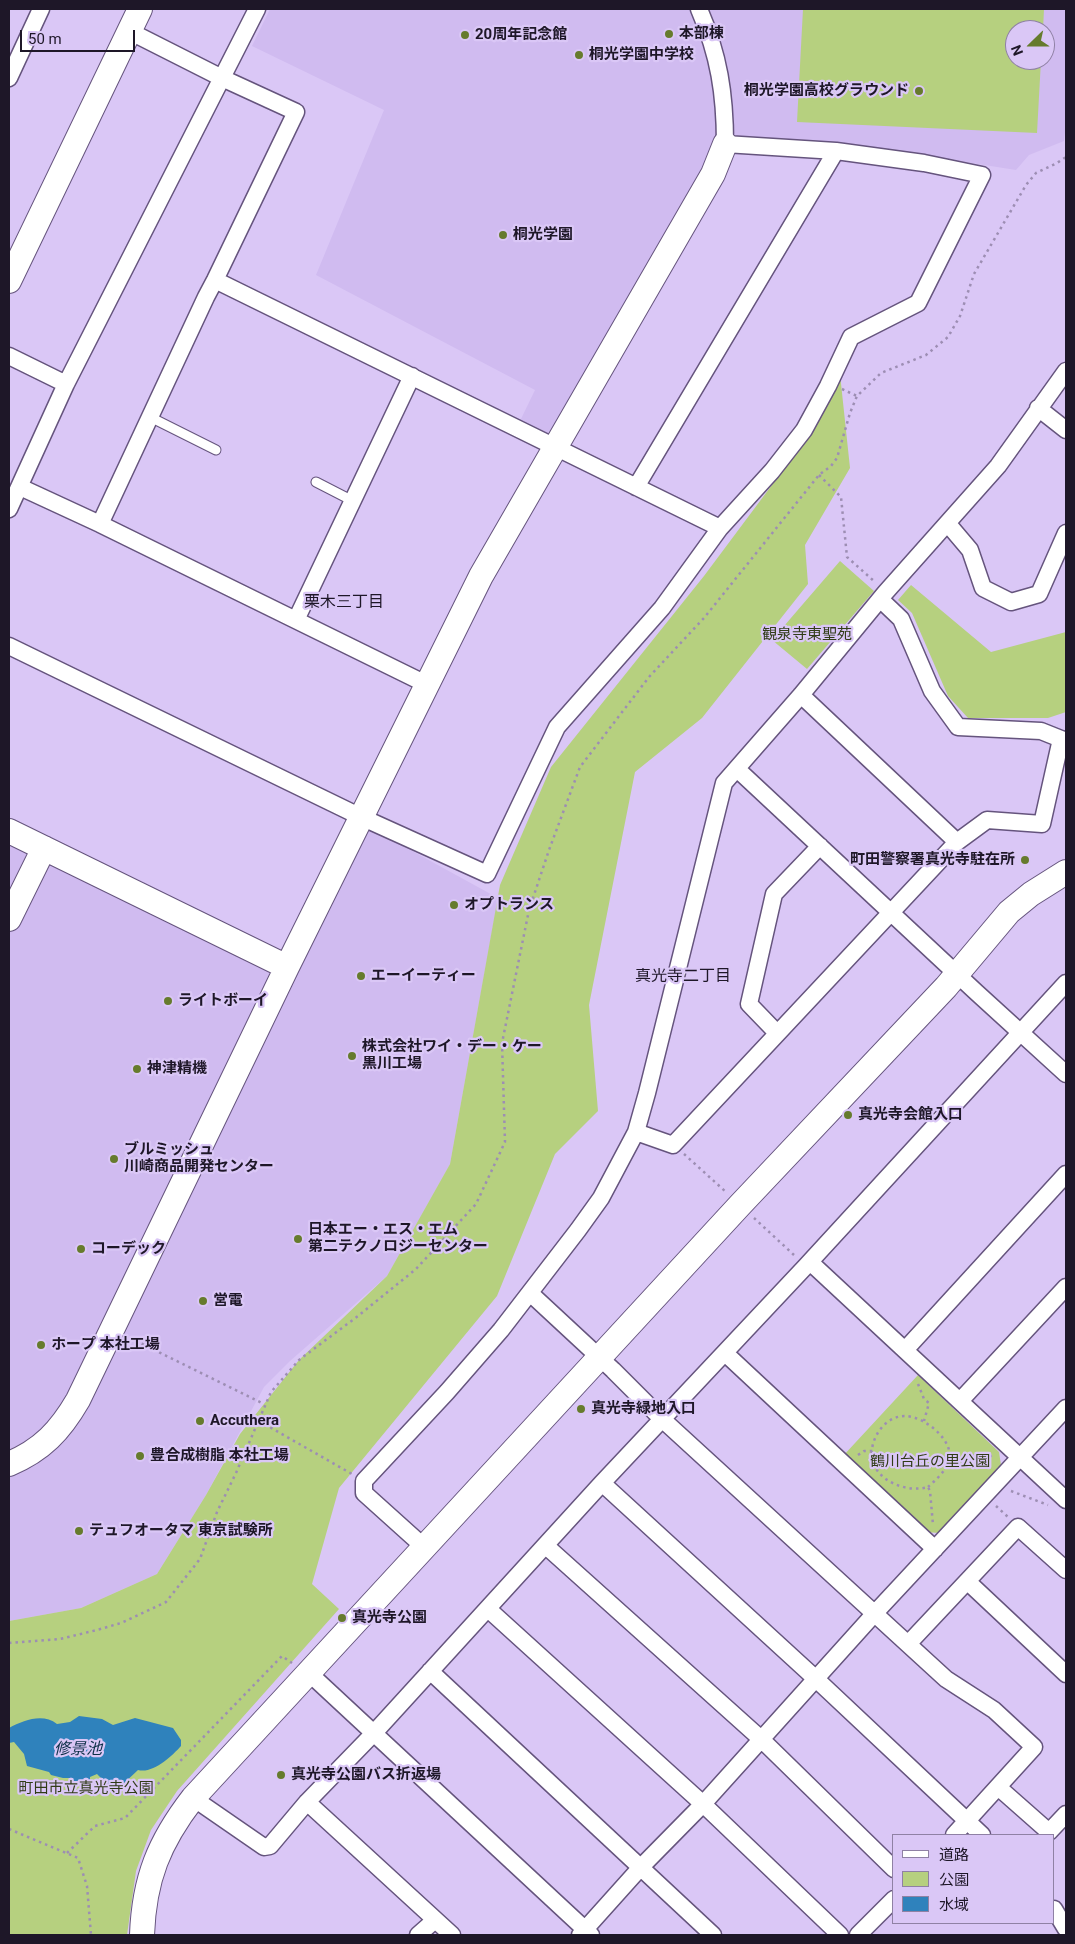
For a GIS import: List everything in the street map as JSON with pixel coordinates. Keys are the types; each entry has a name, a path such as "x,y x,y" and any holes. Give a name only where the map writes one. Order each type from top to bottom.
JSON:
{"street":[{"path":"9,78 41,9"},
{"path":"9,281 140,9"},
{"path":"9,509 66,384 257,9"},
{"path":"9,1464 21,1459 47,1442 64,1423 78,1400 287,966 481,576 713,174 725,144 725,104 718,66 707,26 699,9"},
{"path":"100,524 206,297 296,112 222,78 129,31"},
{"path":"9,646 362,817 487,874 557,727 662,608 720,528 772,471 804,430 828,386 851,337 918,303 982,174 924,162 836,151 725,144"},
{"path":"636,487 836,151"},
{"path":"215,280 720,528"},
{"path":"9,356 66,384"},
{"path":"424,1547 364,1493 364,1481 453,1386 530,1293 600,1198 636,1132 724,783 801,695 883,596 998,466 1066,371"},
{"path":"296,620 412,376"},
{"path":"1038,408 1066,430"},
{"path":"20,487 100,524 428,685"},
{"path":"948,524 970,550 983,588 1011,602 1039,594 1066,533"},
{"path":"636,1132 673,1145 957,842 987,820 1042,824 1064,740 1041,731 958,727 932,691 901,619 883,596"},
{"path":"801,695 957,842"},
{"path":"737,769 1066,1074"},
{"path":"9,831 287,966"},
{"path":"778,1033 748,1004 774,894 820,846"},
{"path":"9,919 44,848"},
{"path":"142,1935 145,1897 152,1871 161,1847 174,1822 303,1669 424,1547 740,1204 957,974 1009,912 1031,894 1066,872"},
{"path":"193,1798 264,1848 270,1846 307,1802 373,1734 602,1483 808,1264 1066,983"},
{"path":"904,1350 1066,1174"},
{"path":"808,1264 960,1401 1066,1500"},
{"path":"960,1401 1066,1287"},
{"path":"530,1293 662,1419 946,1679 994,1710 1034,1747 955,1834"},
{"path":"724,1353 930,1545"},
{"path":"303,1669 585,1933 641,1866 703,1804 875,1613 930,1545 1026,1462 1066,1408"},
{"path":"602,1483 816,1679 981,1834"},
{"path":"908,1644 1018,1527 1066,1570"},
{"path":"546,1546 761,1739 892,1867"},
{"path":"968,1582 1066,1674"},
{"path":"488,1609 703,1804 840,1935"},
{"path":"430,1672 641,1866 713,1935"},
{"path":"998,1787 1049,1832 1066,1814"},
{"path":"307,1802 452,1935"},
{"path":"858,1935 892,1901"},
{"path":"1055,1911 1066,1929"},
{"path":"418,1935 435,1920"}],"lane":[{"path":"150,417 216,450"},
{"path":"316,482 353,501"}],"path":[{"path":"9,1643 60,1639 97,1630 134,1617 166,1602 200,1558 217,1512 259,1421 270,1392 299,1360 416,1269 476,1204 505,1142 502,1043 529,910 580,768 649,677 704,618 819,475 831,466 837,458 857,396 881,373 926,355 948,338 960,316 974,274 1026,185 1036,173 1058,163 1066,157"},
{"path":"819,475 841,497 847,557 883,596"},
{"path":"673,1145 808,1264"},
{"path":"113,1330 265,1404"},
{"path":"924,1421 929,1403 924,1399 918,1384 928,1372"},
{"path":"905,1416 924,1421 934,1428 944,1440 949,1454 948,1463 928,1487 911,1490 896,1485 877,1469 872,1460 874,1440 886,1423 905,1416"},
{"path":"259,1421 364,1481"},
{"path":"948,1463 964,1461 972,1455 976,1459 998,1454"},
{"path":"1005,1495 1010,1490 1026,1462"},
{"path":"928,1487 933,1532 930,1545"},
{"path":"1010,1490 1040,1503"},
{"path":"1000,1500 996,1505 1018,1527"},
{"path":"67,1853 94,1826 125,1818 282,1656 303,1669"},
{"path":"9,1829 78,1858 87,1886 91,1935"}],"shaded area":[{"name":"桐光学園","path":"270,9 694,9 712,69 718,114 717,141 713,163 550,436 520,421 535,390 316,275 384,110 252,46"},
{"path":"709,9 1066,9 1066,124 1064,141 1029,155 1016,170 927,156 737,138 734,133 729,82 723,50"},
{"path":"372,829 498,898 450,1164 387,1276 290,1361 264,1387 206,1495 157,1574 81,1608 9,1621 9,845 293,981 366,830"}],"green space":[{"name":"桐光学園高校グラウンド","path":"803,9 1044,9 1043,20 1005,20 1005,70 1040,70 1037,133 797,122"},
{"name":"町田市立真光寺公園","path":"840,374 850,468 805,545 808,584 702,718 635,772 589,1005 598,1111 555,1154 497,1296 339,1488 312,1584 339,1609 177,1791 151,1830 136,1871 127,1935 9,1935 9,1621 81,1608 157,1574 206,1495 240,1434 299,1360 387,1276 450,1164 500,885 551,767 704,576 807,438"},
{"name":"観泉寺東聖苑","path":"840,561 874,591 807,669 772,640"},
{"path":"911,585 991,652 1066,632 1066,712 1048,718 968,718 948,696 912,613 898,600"},
{"name":"鶴川台丘の里公園","path":"918,1375 999,1452 1001,1465 939,1533 925,1532 843,1456"}],"water":[{"name":"修景池","path":"79,1716 102,1719 113,1725 135,1718 173,1728 181,1740 181,1746 156,1767 144,1771 138,1770 120,1787 107,1784 97,1774 90,1777 90,1781 71,1781 69,1778 51,1775 49,1772 27,1766 24,1754 14,1742 9,1743 9,1728 21,1722 40,1718 57,1724 70,1722"}],"place":[{"name":"本部棟","path":"669,34"},
{"name":"20周年記念館","path":"465,35"},
{"name":"桐光学園中学校","path":"579,55"},
{"name":"桐光学園高校グラウンド","path":"919,91"},
{"name":"桐光学園","path":"503,235"},
{"name":"町田警察署真光寺駐在所","path":"1025,860"},
{"name":"オプトランス","path":"454,905"},
{"name":"エーイーティー","path":"361,976"},
{"name":"ライトボーイ","path":"168,1001"},
{"name":"株式会社ワイ・デー・ケー 黒川工場","path":"352,1056"},
{"name":"神津精機","path":"137,1069"},
{"name":"真光寺会館入口","path":"848,1115"},
{"name":"ブルミッシュ 川崎商品開発センター","path":"114,1159"},
{"name":"日本エー・エス・エム 第二テクノロジーセンター","path":"298,1239"},
{"name":"コーデック","path":"81,1249"},
{"name":"営電","path":"203,1301"},
{"name":"ホープ 本社工場","path":"41,1345"},
{"name":"真光寺緑地入口","path":"581,1409"},
{"name":"Accuthera","path":"200,1421"},
{"name":"豊合成樹脂 本社工場","path":"140,1456"},
{"name":"テュフオータマ 東京試験所","path":"79,1531"},
{"name":"真光寺公園","path":"342,1618"},
{"name":"真光寺公園バス折返場","path":"281,1775"}],"district":[{"name":"栗木三丁目","path":"344,603"},
{"name":"真光寺二丁目","path":"683,977"}]}
